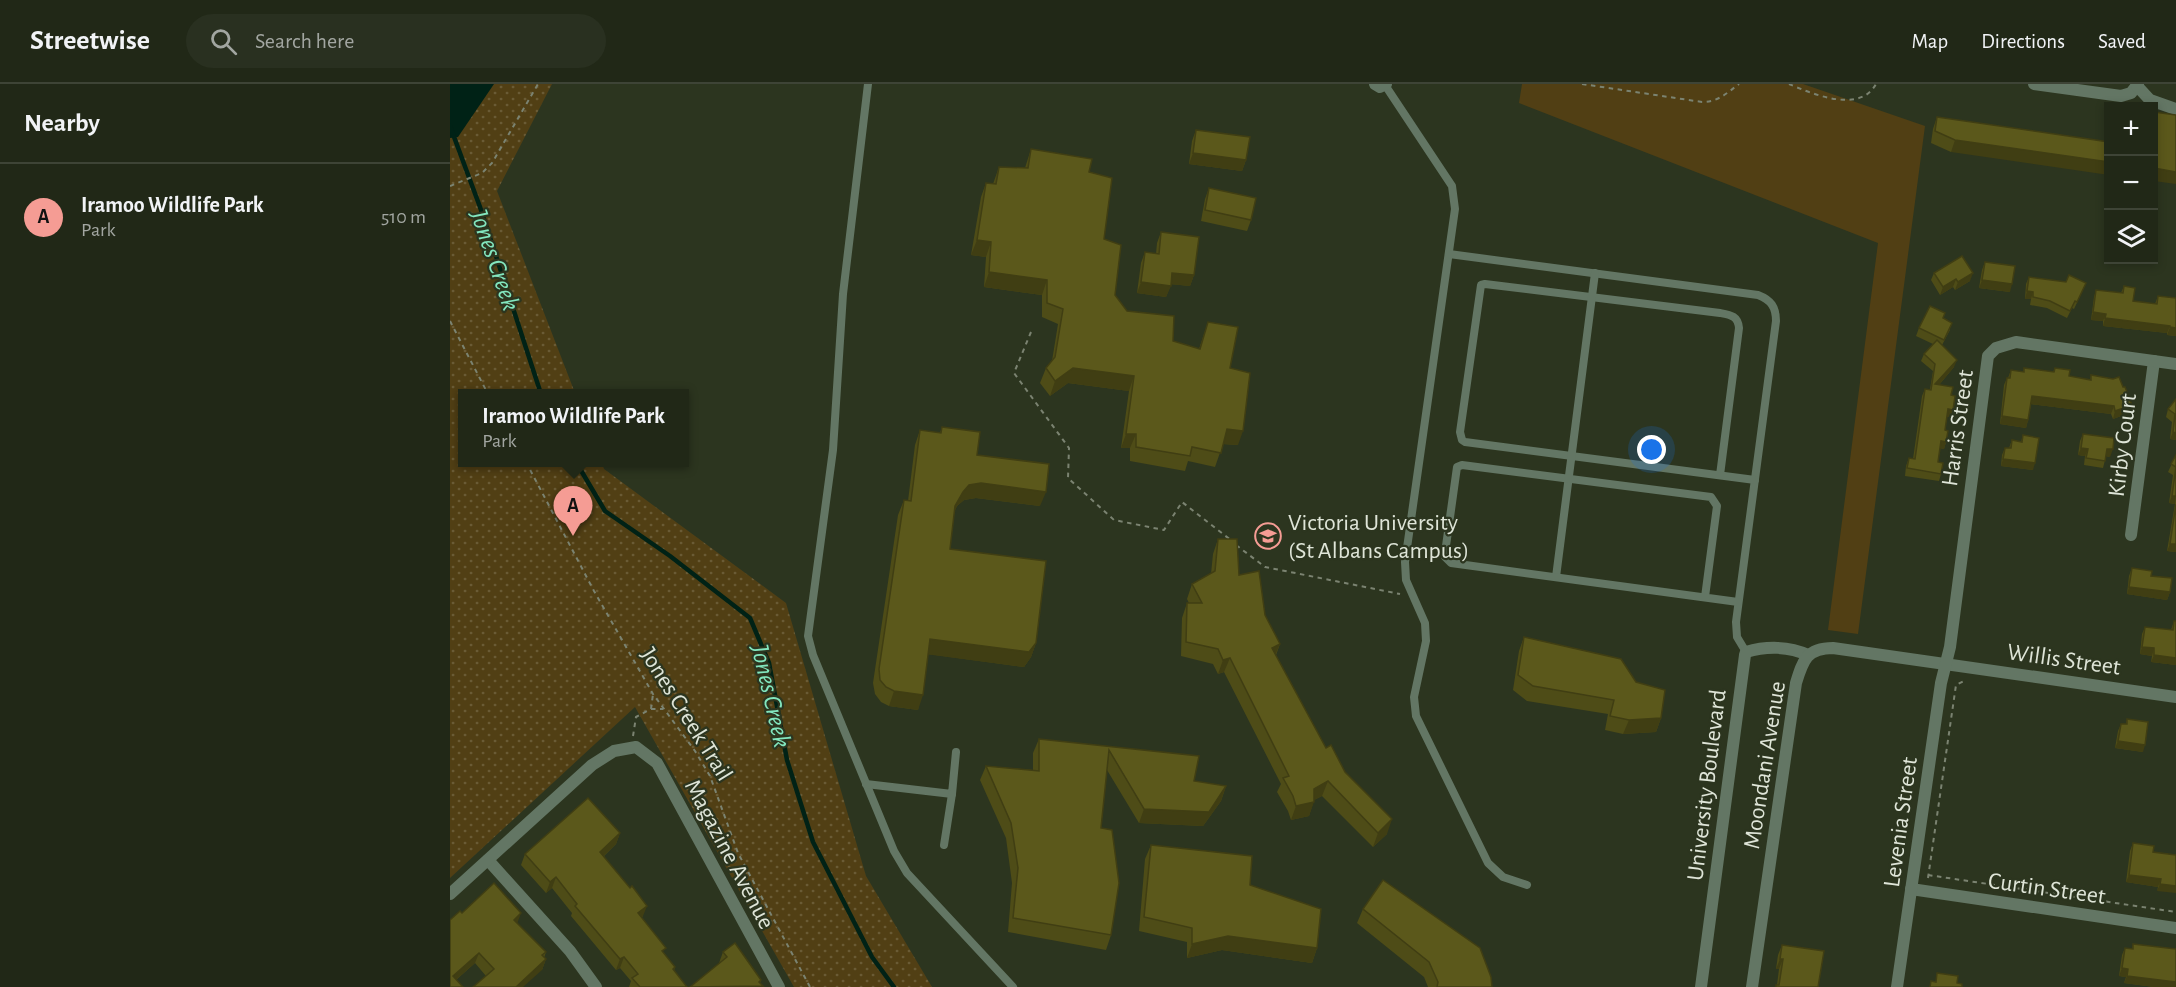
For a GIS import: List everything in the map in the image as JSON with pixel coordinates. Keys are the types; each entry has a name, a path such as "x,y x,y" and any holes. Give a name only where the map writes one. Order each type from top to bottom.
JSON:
{"street":[{"path":"2034,84 2121,96 2131,93 2137,85 2150,99 2176,109"},
{"name":"Harris Street","path":"1946,663 1988,356 1996,348 2016,342 2176,364"},
{"name":"Kirby Court","path":"2131,535 2154,361"},
{"path":"1746,652 1780,648 1808,655"},
{"name":"Moondani Avenue","path":"1752,987 1796,683 1804,661 1816,650 1833,648 1946,663"},
{"name":"University Boulevard","path":"1701,987 1746,652"},
{"name":"Willis Street","path":"1946,663 2176,697"},
{"name":"Levenia Street","path":"1897,987 1946,663"},
{"path":"450,894 592,765 614,751 636,747"},
{"name":"Magazine Avenue","path":"636,747 657,763 779,987"},
{"path":"488,860 570,951 596,987"},
{"name":"Curtin Street","path":"1911,889 2176,928"}],"lane":[{"path":"868,84 843,294 833,450 808,636 813,655 894,851 907,873 1013,987"},
{"path":"1382,84 1452,186 1455,209 1405,562 1406,580 1425,623 1426,642 1414,697 1416,716 1488,863 1503,877 1527,885"},
{"path":"1449,254 1758,295 1767,298 1773,304 1776,321 1738,602 1736,632 1738,641 1746,652"},
{"path":"1556,577 1595,273"},
{"path":"1720,475 1738,328 1737,319 1729,314 1481,285 1460,432 1462,440 1755,480"},
{"path":"1705,597 1716,506 1712,497 1462,465 1458,467 1445,553 1445,557 1450,562 1738,602"},
{"path":"944,845 956,752"},
{"path":"866,784 952,794"}],"path":[{"path":"450,186 478,174 492,163 538,84"},
{"path":"1582,84 1709,102 1726,96 1739,84"},
{"path":"1789,84 1846,100 1858,99 1867,94 1876,84"},
{"path":"450,321 486,389"},
{"path":"1031,332 1014,374 1069,448 1068,478 1114,520 1164,530 1182,502 1265,567 1412,597"},
{"name":"Jones Creek Trail","path":"528,467 594,591 653,694 710,776 738,852 810,987"},
{"path":"1973,682 1962,680 1956,685 1928,875 2176,912"},
{"path":"651,709 653,694"},
{"path":"636,747 633,733 636,717 651,709 664,709"}],"shaded area":[{"path":"450,84 552,84 497,191 573,389 458,389 458,467 603,467 786,603 866,876 932,987 794,987 635,707 450,878"},
{"path":"450,84 494,84 458,137 450,138"},
{"path":"1522,84 1803,84 1925,126 1858,634 1828,630 1878,243 1519,103"}],"building":[{"path":"2158,113 2176,115 2176,172 2158,169"},
{"path":"1937,117 2104,141 2104,161 1955,140 1935,131"},
{"path":"1196,130 1250,137 1246,160 1193,153"},
{"path":"1031,149 1092,159 1089,172 1112,178 1104,239 1121,245 1115,295 1127,311 1174,316 1173,341 1200,349 1208,322 1238,327 1230,368 1250,373 1243,431 1227,429 1221,453 1192,447 1190,456 1136,447 1136,434 1126,434 1134,376 1073,368 1055,381 1046,368 1055,357 1063,309 1047,303 1047,280 989,272 991,242 977,240 986,183 996,184 999,167 1028,168"},
{"path":"1209,188 1256,198 1251,220 1205,210"},
{"path":"1161,232 1199,237 1194,275 1172,273 1171,286 1141,282 1145,252 1159,254"},
{"path":"1962,256 1973,273 1958,282 1956,279 1943,287 1934,273"},
{"path":"1985,262 2015,266 2012,284 1982,280"},
{"path":"2069,275 2086,283 2070,311 2050,301 2033,297 2033,292 2027,291 2029,277 2066,282"},
{"path":"2124,286 2135,288 2133,301 2157,304 2158,296 2176,298 2176,328 2105,318 2106,314 2093,312 2096,290 2123,293"},
{"path":"1930,306 1945,313 1943,318 1952,323 1944,340 1919,328"},
{"path":"1937,340 1957,360 1935,384 1953,387 1951,395 1955,396 1953,410 1948,409 1946,442 1941,441 1938,462 1943,463 1941,474 1907,468 1909,458 1915,459 1925,389 1931,390 1935,364 1924,354"},
{"path":"2024,368 2054,372 2055,368 2070,370 2069,376 2091,380 2091,375 2113,379 2119,377 2132,405 2115,411 2114,406 2032,396 2028,420 2002,416 2007,378 2010,378 2011,370 2024,372"},
{"path":"2176,399 2176,433 2173,432 2175,414 2168,409"},
{"path":"942,427 980,432 977,455 1049,464 1046,492 981,483 969,485 955,506 950,549 1046,561 1036,643 1029,652 930,639 923,695 894,691 886,687 880,680 879,669 904,500 911,501 920,430 941,433"},
{"path":"2083,434 2114,438 2113,449 2107,449 2105,461 2086,458 2088,449 2081,448"},
{"path":"2023,435 2039,438 2035,463 2003,459 2005,448 2011,448 2012,440 2022,442"},
{"path":"2176,455 2176,467 2171,464"},
{"path":"2176,467 2176,496 2172,496"},
{"path":"2176,504 2176,544 2170,544"},
{"path":"1218,539 1237,539 1239,575 1259,571 1265,615 1280,644 1272,648 1326,748 1331,745 1345,772 1392,819 1378,833 1328,781 1314,789 1314,802 1296,806 1283,778 1289,776 1230,658 1223,660 1218,649 1186,642 1187,603 1202,603 1192,584 1215,571"},
{"path":"2132,568 2152,571 2151,576 2172,578 2170,592 2129,587"},
{"path":"2174,621 2176,621 2176,658 2154,655 2154,648 2142,647 2145,627 2173,630"},
{"path":"1524,637 1621,659 1636,682 1665,690 1661,718 1629,720 1610,716 1614,700 1533,686 1518,675"},
{"path":"2127,719 2148,722 2145,745 2118,741 2121,724 2127,724"},
{"path":"1039,739 1199,756 1194,781 1226,786 1209,812 1144,809 1109,750 1101,828 1112,830 1119,883 1111,935 1013,918 1018,868 1011,823 986,766 1039,771"},
{"path":"588,798 620,833 600,852 630,888 632,886 647,906 638,913 666,948 662,951 687,987 640,987 632,978 638,974 624,957 620,959 575,906 577,904 556,877 550,882 525,854"},
{"path":"2133,843 2154,846 2153,852 2176,855 2176,886 2160,884 2161,879 2129,875"},
{"path":"1151,845 1252,856 1250,885 1321,909 1317,948 1228,936 1192,944 1192,928 1144,917"},
{"path":"1383,880 1480,948 1491,977 1492,987 1437,987 1438,982 1429,962 1363,909"},
{"path":"494,883 521,913 514,920 546,952 542,955 546,959 516,987 473,987 494,969 479,953 453,976 463,987 450,987 450,920 460,911 462,913"},
{"path":"735,943 763,986 690,987 727,957 723,952"},
{"path":"2133,944 2176,949 2176,982 2127,976 2128,969 2122,968 2125,948 2133,949"},
{"path":"1782,945 1824,951 1818,987 1776,987 1779,985 1783,959 1780,959"},
{"path":"1937,973 1958,976 1957,983 1962,984 1962,987 1930,987 1931,981 1936,982"}],"waterway":[{"name":"Jones Creek","path":"450,126 480,207 539,389"},
{"name":"Jones Creek","path":"579,467 605,511 670,556 750,618 769,663 787,760 813,842 872,957 894,987"}],"place":[{"name":"Iramoo Wildlife Park","path":"573,536"},
{"name":"Victoria University (St Albans Campus)","path":"1268,536"}]}
